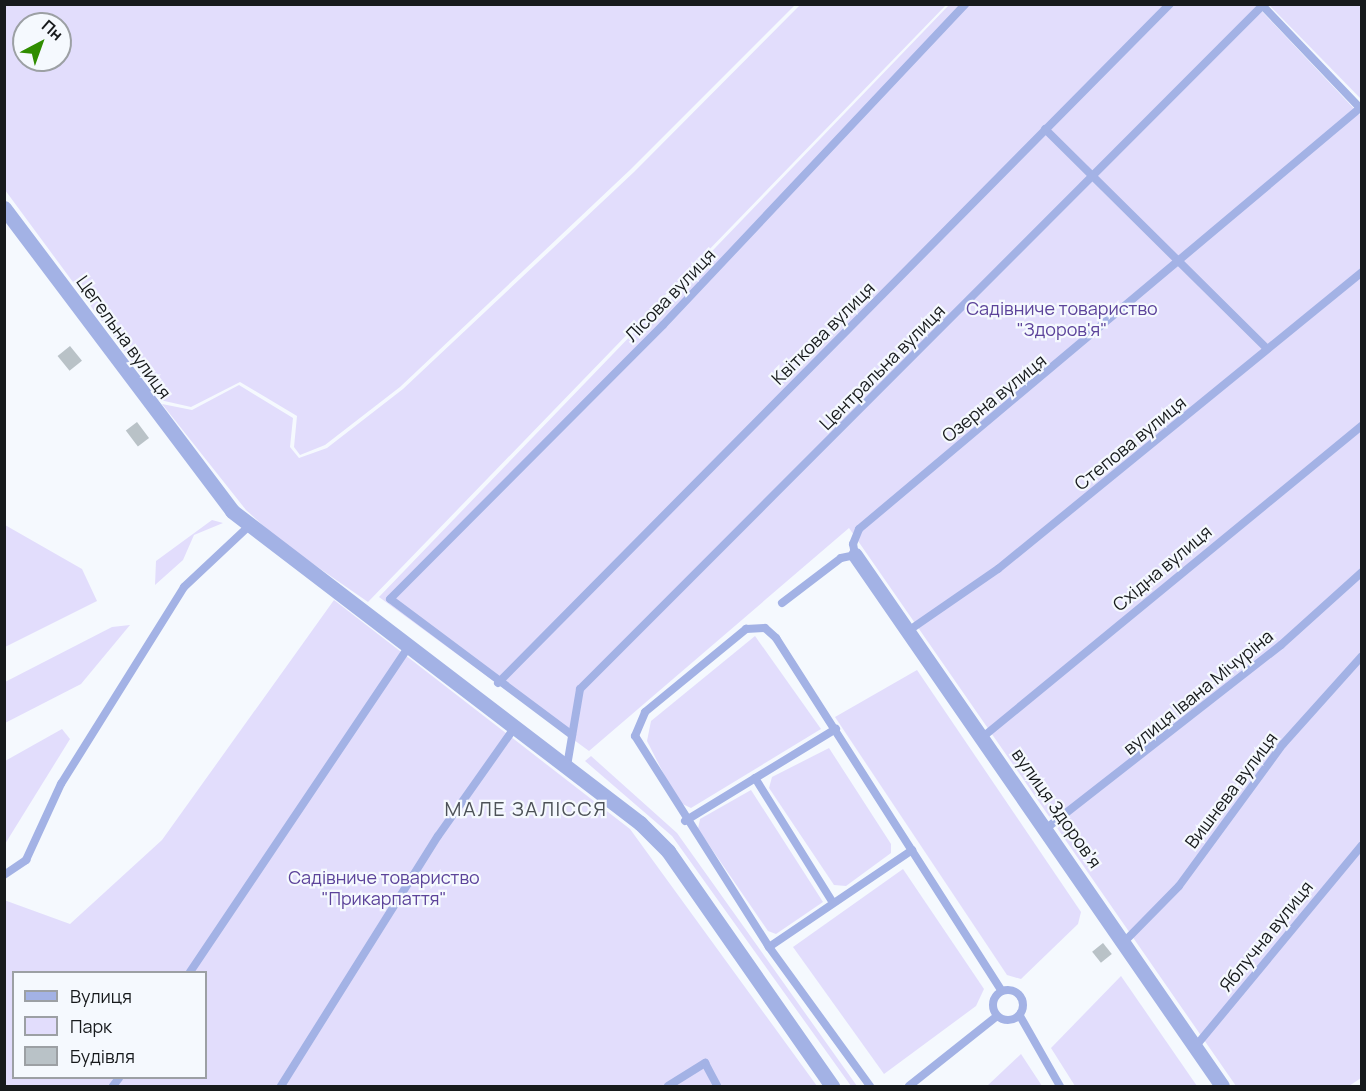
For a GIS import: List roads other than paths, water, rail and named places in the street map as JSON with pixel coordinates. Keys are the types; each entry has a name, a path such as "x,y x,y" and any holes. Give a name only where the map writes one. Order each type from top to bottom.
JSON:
{"street":[{"name":"Цегельна вулиця","path":"4,208 213,489 249,526 410,645 567,766 668,850 832,1086"},
{"name":"вулиця Здоровʼя","path":"855,555 911,629 1048,827 1222,1086"}],"lane":[{"name":"Лісова вулиця","path":"498,683 390,599 663,325 966,4"},
{"name":"Квіткова вулиця","path":"498,683 1170,4"},
{"path":"1262,5 1361,109"},
{"name":"Центральна вулиця","path":"567,766 580,689 1094,178 1262,5"},
{"name":"Озерна вулиця","path":"855,555 853,544 859,529 1361,109"},
{"path":"1045,129 1266,348"},
{"name":"Степова вулиця","path":"911,629 998,569 1266,348 1362,272"},
{"name":"Східна вулиця","path":"984,736 1362,426"},
{"path":"4,875 26,860 61,784 184,587 249,526"},
{"path":"782,603 841,558 855,555"},
{"name":"вулиця Івана Мічуріна","path":"1048,827 1281,645 1362,572"},
{"path":"870,1086 769,947 685,821 642,750 636,725 746,629 765,628 776,638 1002,991 1021,996 1020,1016 1060,1086"},
{"path":"191,971 410,645"},
{"name":"Вишнева вулиця","path":"1125,942 1179,886 1283,744 1362,656"},
{"path":"498,683 572,735"},
{"path":"281,1086 438,836 515,727"},
{"path":"685,821 836,729"},
{"path":"755,778 833,903"},
{"name":"Яблучна вулиця","path":"1195,1047 1362,845"},
{"path":"769,947 912,850"},
{"path":"1002,991 993,1002 997,1016 1008,1021 1020,1016"},
{"path":"909,1086 997,1016"},
{"path":"668,1086 705,1064 717,1086"}],"district":[{"name":"МАЛЕ ЗАЛІССЯ","path":"526,808"}],"park label":[{"name":"Садівниче товариство \"Здоров'я\"","path":"1062,319"},
{"name":"Садівниче товариство \"Прикарпаття\"","path":"384,888"}]}
